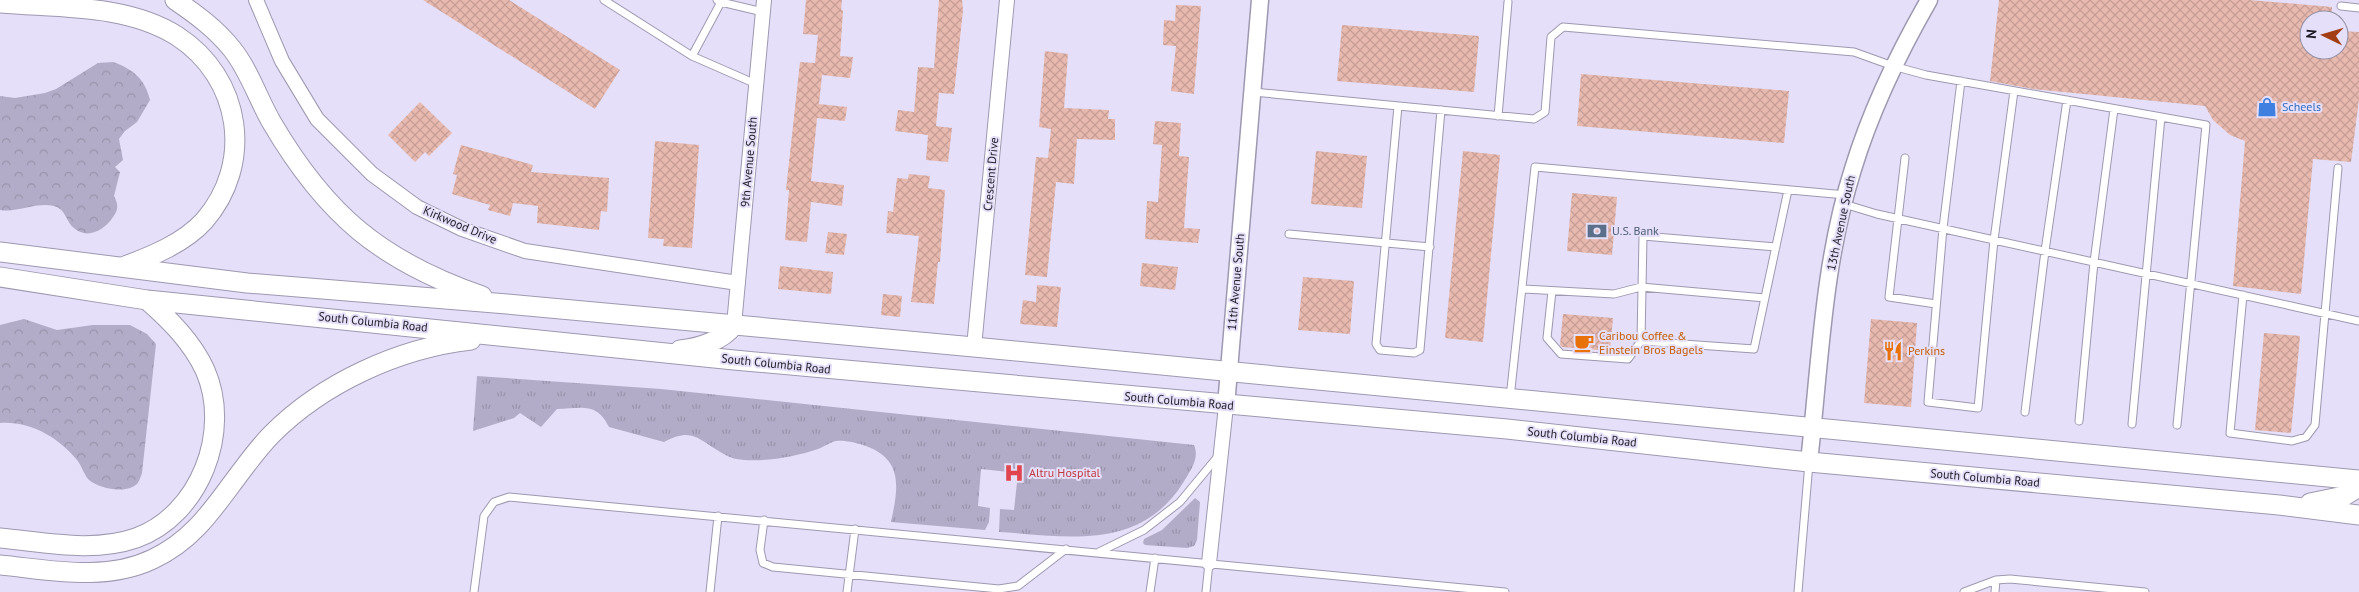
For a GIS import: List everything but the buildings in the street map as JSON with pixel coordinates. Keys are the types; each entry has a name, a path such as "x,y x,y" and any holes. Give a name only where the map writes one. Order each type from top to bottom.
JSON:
{"main road":[{"path":"175,0 206,21 233,51 278,132 321,196 354,228 404,263 464,290 507,304"},
{"path":"0,3 116,14 139,18 160,27 179,37 201,57 218,79 229,102 236,125 236,145 225,187 216,206 203,222 186,237 148,258 121,267"},
{"path":"0,252 247,283 507,304 974,347 2359,480"},
{"name":"South Columbia Road","path":"0,277 147,300 658,352 1226,406 1506,429 1809,462 2279,505 2359,515"},
{"path":"0,538 101,546 136,538 158,526 179,510 196,486 209,460 214,423 212,394 206,372 196,352 178,330 147,300"},
{"path":"658,352 688,349 713,341 727,334 734,325"},
{"path":"0,565 95,574 126,568 154,559 187,538 214,510 242,470 272,434 338,384 396,356 452,342 505,336"},
{"path":"2279,505 2312,503 2344,496 2359,487"}],"street":[{"name":"Kirkwood Drive","path":"256,0 282,61 317,119 372,174 417,207 462,229 525,251 738,283"},
{"name":"Crescent Drive","path":"974,347 1008,0"},
{"name":"11th Avenue South","path":"1209,563 1226,406 1260,0"},
{"name":"13th Avenue South","path":"1809,462 1826,299 1852,170 1871,117 1893,66 1929,0"},
{"name":"9th Avenue South","path":"734,325 764,6"}],"lane":[{"path":"604,0 692,56 756,84"},
{"path":"692,56 719,1 764,6"},
{"path":"1498,116 1508,2"},
{"path":"2341,6 2359,8"},
{"path":"1252,92 1534,119 1545,112 1551,37 1563,27 1854,52 1893,66 1960,81 2206,125 2177,425"},
{"path":"1960,81 1943,228 1928,402 1978,408 1994,240 2014,91"},
{"path":"2025,412 2045,251 2067,100"},
{"path":"1398,106 1376,344 1380,350 1414,353 1420,350 1442,110"},
{"path":"2079,421 2094,262 2114,108"},
{"path":"2132,424 2161,117"},
{"path":"1905,158 1889,297 1936,304"},
{"path":"1510,398 1535,167 1788,190 1845,199 1897,218 2359,321"},
{"path":"2243,295 2230,433 2292,441 2306,437 2315,425 2338,168"},
{"path":"1641,341 1754,349 1788,190"},
{"path":"1289,234 1430,247"},
{"path":"1552,291 1547,338 1561,354 1628,359 1641,341 1643,236 1776,247"},
{"path":"1522,289 1614,294 1641,287 1765,298"},
{"path":"1098,552 1144,530 1180,502 1220,453"},
{"path":"1798,592 1809,462"},
{"path":"474,592 484,516 494,502 509,496 1505,592"},
{"path":"710,592 718,516"},
{"path":"764,520 760,550 763,562 773,568 979,590 1018,586 1066,549"},
{"path":"847,592 855,529"},
{"path":"1150,592 1155,558"},
{"path":"1206,592 1209,563"},
{"path":"1964,592 1996,580 2010,579 2145,592"},
{"path":"1995,592 1996,580"},
{"path":"2059,592 2060,584"}],"green space":[{"path":"113,62 127,68 137,76 145,86 150,100 137,122 125,131 119,139 123,160 115,167 120,172 114,196 117,209 110,222 95,232 84,233 74,228 61,210 54,206 40,205 6,211 0,210 0,96 15,98 45,93 56,89 98,63"},
{"path":"24,319 57,330 93,325 130,325 147,334 156,344 142,473 137,484 120,490 100,486 89,480 77,460 61,444 43,432 22,425 0,423 0,325"},
{"path":"477,376 661,389 1194,445 1196,455 1183,483 1165,505 1145,520 1123,530 1100,535 1076,536 999,532 1000,509 1014,510 1018,473 981,469 978,506 990,508 989,522 985,530 891,522 896,487 892,467 887,459 866,446 836,441 818,449 788,457 767,460 736,459 689,435 682,435 664,442 609,427 599,414 588,408 557,409 541,427 520,413 514,418 473,431"},
{"path":"1195,498 1200,502 1197,540 1194,546 1187,548 1145,545 1143,543 1144,539 1162,530"}],"place":[{"name":"Scheels","path":"2267,107"},
{"name":"U.S. Bank","path":"1597,231"},
{"name":"Caribou Coffee & Einstein Bros Bagels","path":"1584,343"},
{"name":"Perkins","path":"1893,351"},
{"name":"Altru Hospital","path":"1014,473"}]}
